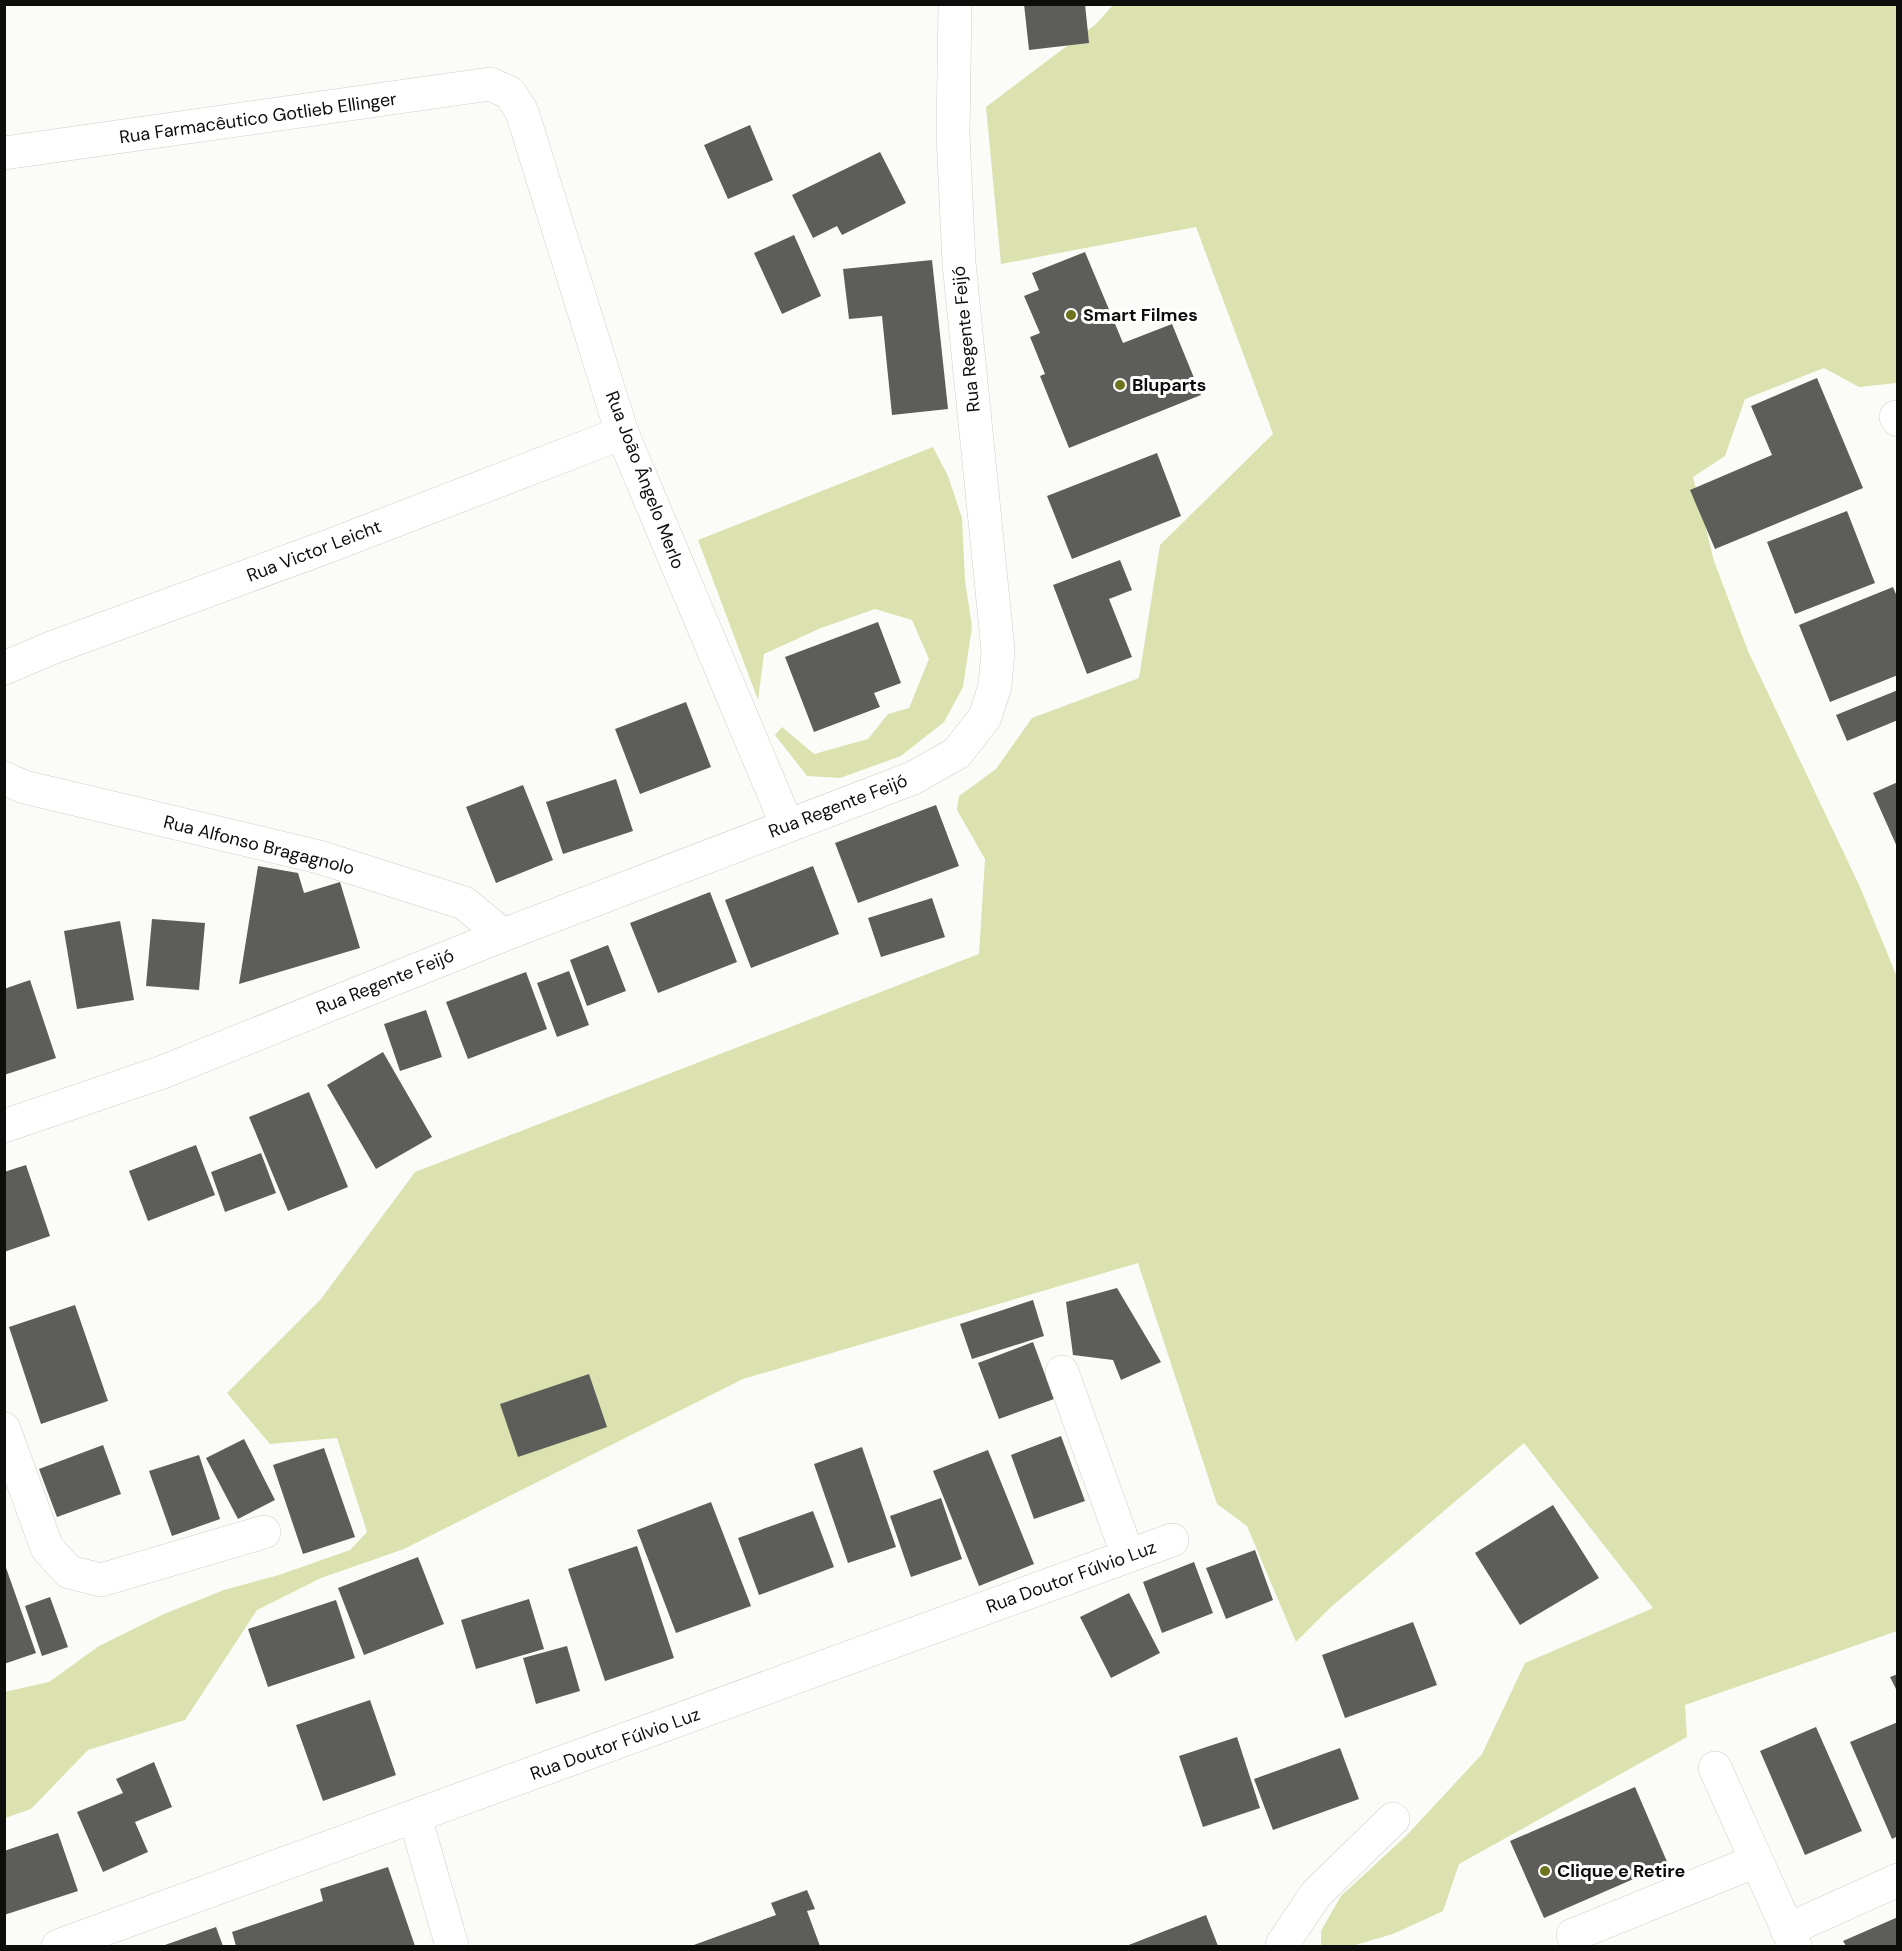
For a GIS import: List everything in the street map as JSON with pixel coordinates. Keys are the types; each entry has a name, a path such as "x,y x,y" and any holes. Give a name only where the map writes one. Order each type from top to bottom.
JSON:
{"street":[{"name":"Rua Regente Feijó","path":"4,1126 160,1073 503,935 913,778 957,753 985,717 995,686 998,650 958,263 953,135 955,4"},
{"name":"Rua Farmacêutico Gotlieb Ellinger","path":"4,153 490,84 510,93"},
{"name":"Rua João Ângelo Merlo","path":"510,93 522,112 622,433 788,825"},
{"name":"Rua Victor Leicht","path":"4,668 64,643 329,546 622,433"},
{"name":"Rua Alfonso Bragagnolo","path":"4,778 24,787 319,857 464,903 503,935"},
{"path":"1062,1372 1128,1556"},
{"path":"4,1429 47,1548 69,1572 101,1580 264,1532"},
{"name":"Rua Doutor Fúlvio Luz","path":"58,1947 1172,1540"},
{"path":"1715,1768 1791,1938 1898,1880"},
{"path":"415,1817 452,1947"},
{"path":"1282,1947 1316,1894 1393,1819"},
{"path":"1573,1935 1756,1861"}],"green space":[{"path":"1113,5 1897,5 1897,383 1859,387 1824,368 1745,399 1725,456 1693,477 1714,561 1748,651 1860,887 1897,977 1897,1631 1685,1705 1687,1737 1459,1864 1443,1911 1393,1934 1352,1946 1321,1946 1321,1931 1341,1896 1407,1835 1482,1754 1525,1663 1653,1608 1524,1443 1331,1607 1296,1642 1247,1526 1217,1504 1138,1263 743,1379 404,1549 321,1578 257,1610 185,1720 88,1750 31,1809 5,1818 4,1692 49,1682 99,1646 164,1614 224,1590 279,1575 350,1550 367,1532 337,1438 270,1444 227,1393 321,1299 415,1172 979,954 985,859 957,810 959,796 996,769 1032,718 1139,678 1160,545 1273,434 1196,227 1001,264 986,107 1096,24"},
{"path":"933,447 948,476 962,518 965,580 972,627 963,687 944,722 901,756 840,778 807,776 775,735 782,727 814,754 868,739 888,714 909,708 929,659 912,620 875,609 821,628 764,654 758,700 698,540"}],"building":[{"path":"1024,4 1085,4 1089,43 1029,50"},
{"path":"750,125 773,180 728,199 704,145"},
{"path":"880,152 906,203 842,235 837,226 813,238 792,195"},
{"path":"794,235 821,296 782,314 754,253"},
{"path":"1085,252 1123,343 1172,324 1201,395 1069,448 1040,376 1045,374 1030,337 1040,333 1024,296 1039,290 1032,273"},
{"path":"932,260 948,409 892,415 882,316 849,319 843,269"},
{"path":"1817,378 1863,488 1715,549 1690,490 1772,455 1751,406"},
{"path":"1157,453 1181,516 1072,559 1047,496"},
{"path":"1847,511 1875,583 1795,614 1767,542"},
{"path":"1120,560 1132,590 1109,599 1132,657 1087,674 1053,585"},
{"path":"1893,587 1898,599 1898,675 1830,702 1799,625"},
{"path":"878,622 901,683 874,693 880,707 814,732 785,657"},
{"path":"1898,690 1898,720 1847,741 1836,715"},
{"path":"686,702 711,767 640,794 615,729"},
{"path":"616,779 633,831 563,854 546,802"},
{"path":"1898,782 1898,849 1873,793"},
{"path":"523,785 553,860 496,883 466,807"},
{"path":"936,805 959,866 858,903 835,843"},
{"path":"258,866 298,873 304,893 340,882 360,948 239,984"},
{"path":"813,866 839,934 751,968 725,900"},
{"path":"710,892 737,962 658,993 630,923"},
{"path":"932,898 945,937 881,957 868,918"},
{"path":"152,919 205,923 199,990 146,986"},
{"path":"120,921 134,1000 77,1009 64,931"},
{"path":"608,945 626,991 587,1006 570,960"},
{"path":"569,971 589,1025 557,1037 537,983"},
{"path":"526,972 547,1029 468,1059 446,1002"},
{"path":"30,980 56,1058 4,1075 4,989"},
{"path":"426,1010 442,1057 400,1071 384,1024"},
{"path":"383,1052 432,1137 376,1169 327,1085"},
{"path":"309,1092 348,1187 288,1211 249,1117"},
{"path":"196,1145 215,1195 148,1221 129,1171"},
{"path":"261,1153 276,1193 225,1212 211,1172"},
{"path":"26,1165 50,1236 4,1252 4,1172"},
{"path":"1117,1288 1161,1362 1121,1380 1113,1360 1073,1355 1066,1302"},
{"path":"1033,1300 1044,1336 972,1359 960,1324"},
{"path":"75,1305 108,1401 41,1424 9,1327"},
{"path":"1033,1342 1054,1399 999,1419 978,1363"},
{"path":"589,1374 607,1427 518,1457 500,1404"},
{"path":"1061,1436 1085,1501 1034,1519 1011,1455"},
{"path":"244,1439 275,1500 238,1519 206,1458"},
{"path":"103,1445 121,1494 57,1517 39,1469"},
{"path":"862,1447 896,1547 848,1563 814,1464"},
{"path":"324,1448 355,1537 303,1554 273,1465"},
{"path":"988,1450 1034,1564 979,1586 933,1471"},
{"path":"199,1455 220,1519 172,1536 149,1471"},
{"path":"941,1498 962,1559 911,1577 890,1516"},
{"path":"711,1502 751,1606 676,1633 637,1530"},
{"path":"1553,1505 1599,1578 1520,1625 1475,1553"},
{"path":"813,1511 834,1567 759,1595 738,1538"},
{"path":"637,1546 674,1658 605,1681 568,1569"},
{"path":"1255,1550 1273,1600 1226,1619 1206,1568"},
{"path":"418,1557 444,1624 364,1655 338,1588"},
{"path":"4,1562 36,1653 4,1664"},
{"path":"1194,1562 1213,1613 1162,1633 1143,1582"},
{"path":"1129,1593 1160,1653 1111,1678 1080,1617"},
{"path":"50,1597 68,1647 42,1656 25,1606"},
{"path":"529,1599 544,1649 476,1669 461,1620"},
{"path":"336,1600 355,1658 268,1687 248,1629"},
{"path":"1413,1622 1437,1685 1345,1718 1322,1655"},
{"path":"567,1646 580,1691 536,1704 523,1658"},
{"path":"1898,1674 1898,1693 1890,1677"},
{"path":"370,1700 396,1775 323,1801 296,1725"},
{"path":"1898,1722 1898,1836 1892,1839 1850,1742"},
{"path":"1816,1727 1862,1831 1805,1855 1760,1751"},
{"path":"1237,1737 1260,1808 1203,1827 1179,1756"},
{"path":"1340,1748 1359,1799 1273,1830 1254,1779"},
{"path":"154,1762 172,1807 135,1822 148,1852 103,1872 77,1812 123,1793 116,1779"},
{"path":"1635,1787 1668,1864 1544,1918 1510,1841"},
{"path":"58,1833 78,1891 4,1915 4,1851"},
{"path":"388,1867 415,1946 236,1946 232,1932 323,1901 320,1889"},
{"path":"807,1890 815,1909 807,1911 820,1946 691,1946 776,1915 771,1903"},
{"path":"1206,1915 1218,1946 1126,1946"},
{"path":"1898,1917 1898,1946 1846,1946 1843,1941"},
{"path":"216,1927 223,1946 162,1946"}],"place":[{"name":"Smart Filmes","path":"1071,315"},
{"name":"Bluparts","path":"1120,385"},
{"name":"Clique e Retire","path":"1545,1871"}]}
